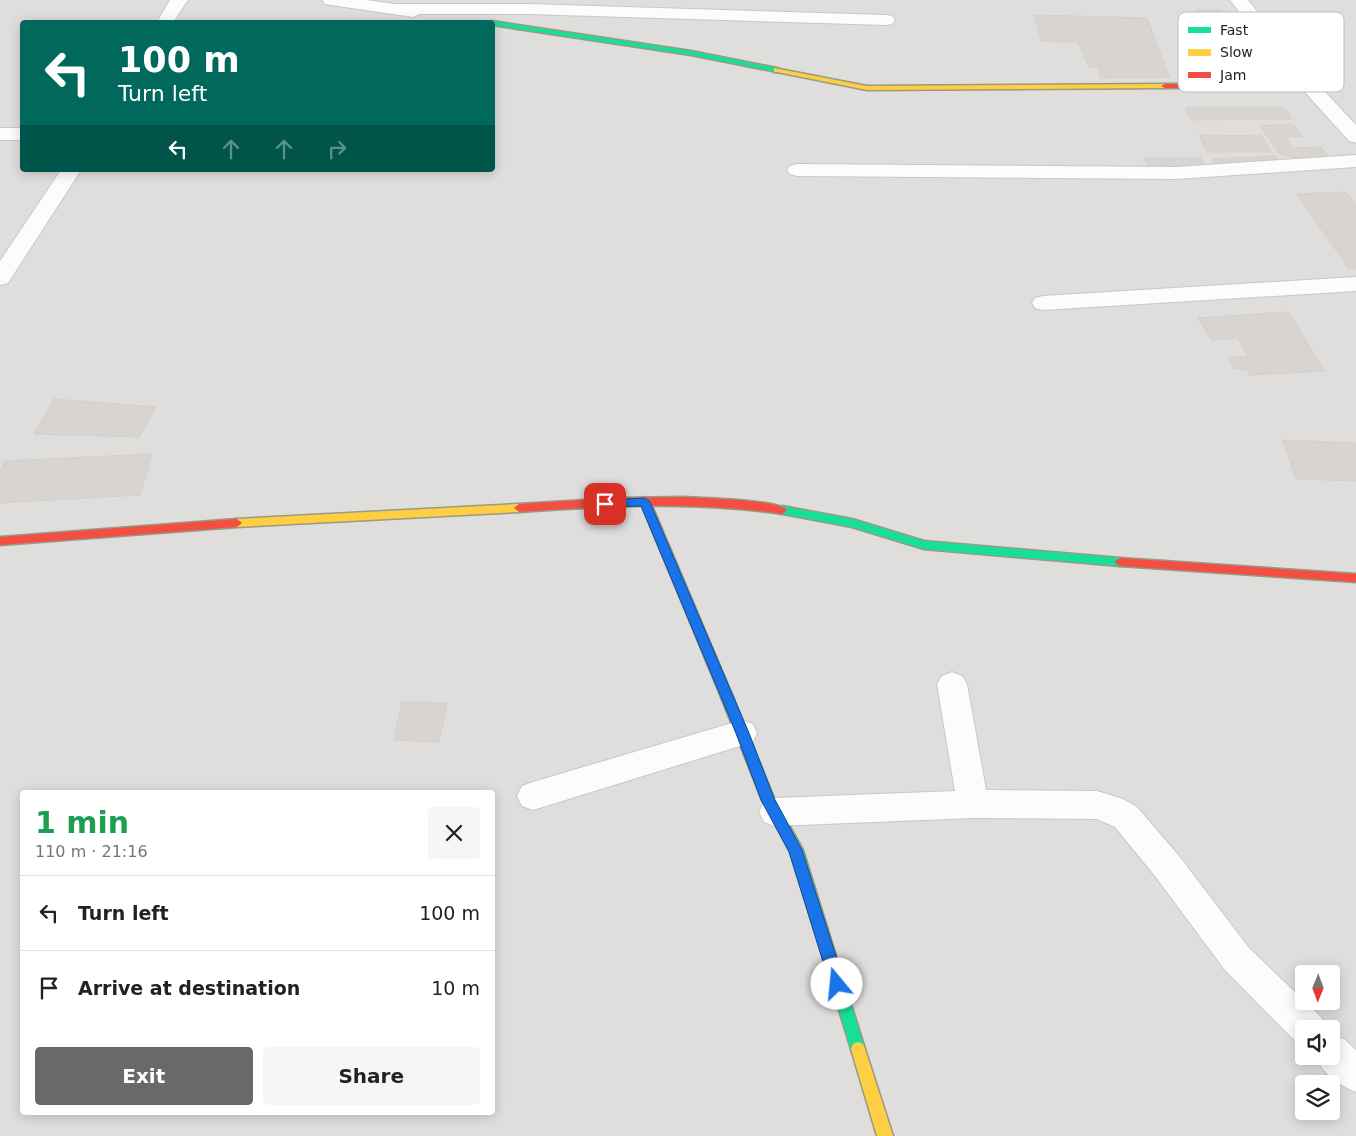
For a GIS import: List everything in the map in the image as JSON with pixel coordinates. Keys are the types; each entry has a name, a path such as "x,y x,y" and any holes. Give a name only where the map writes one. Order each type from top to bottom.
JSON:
{"street":[{"path":"166,20 179,0"},
{"path":"331,0 472,20"},
{"path":"1239,0 1249,12"},
{"path":"396,9 561,5 725,8 886,20"},
{"path":"495,23 691,53 867,88 1178,86"},
{"path":"1316,92 1355,134"},
{"path":"0,134 20,134"},
{"path":"797,170 1176,173 1356,161"},
{"path":"0,278 70,172"},
{"path":"1043,303 1263,292 1356,284"},
{"path":"645,502 742,733 768,800 796,850 885,1136"},
{"path":"0,541 257,522 645,502 744,503 852,522 924,545 1220,570 1356,578"},
{"path":"952,684 973,804"},
{"path":"533,796 742,733"},
{"path":"775,812 973,804 1097,805 1112,809 1126,817 1167,866 1237,959 1299,1020"},
{"path":"1340,1060 1356,1074"}],"shaded area":[{"path":"0,0 1356,0 1356,1136 0,1136"}],"building":[{"path":"1196,10 1221,10 1222,12 1197,12"},
{"path":"1034,15 1147,18 1169,77 1101,78 1098,67 1089,67 1078,42 1041,41"},
{"path":"1185,108 1285,108 1292,119 1191,120"},
{"path":"1293,124 1302,136 1285,137 1293,148 1321,147 1331,160 1295,162 1292,157 1280,154 1260,126"},
{"path":"1199,135 1262,136 1271,152 1207,152"},
{"path":"1275,156 1282,163 1218,168 1212,159"},
{"path":"1145,158 1201,158 1206,168 1149,167"},
{"path":"1346,192 1356,205 1356,269 1349,269 1297,194"},
{"path":"1288,312 1325,371 1250,375 1246,369 1234,369 1228,358 1248,356 1238,338 1211,340 1198,318"},
{"path":"54,399 156,407 139,437 34,434"},
{"path":"1283,440 1356,443 1356,481 1296,479"},
{"path":"152,454 140,495 0,503 0,473 4,461"},
{"path":"402,702 447,703 439,742 394,740"}],"traffic: fast":[{"path":"495,23 691,53 777,70"},
{"path":"782,510 852,523 924,545 1120,562"},
{"path":"727,697 768,800 796,850 858,1049"}],"traffic: slow":[{"path":"777,70 867,88 1165,86"},
{"path":"645,501 727,697"},
{"path":"237,523 519,508"},
{"path":"858,1049 885,1136"}],"traffic: jam":[{"path":"1165,86 1178,86"},
{"path":"519,508 618,502 684,501 750,505 782,510"},
{"path":"0,541 237,523"},
{"path":"1120,562 1356,578"}],"route":[{"path":"605,504 645,502 742,733 768,800 796,850 837,984"}]}
